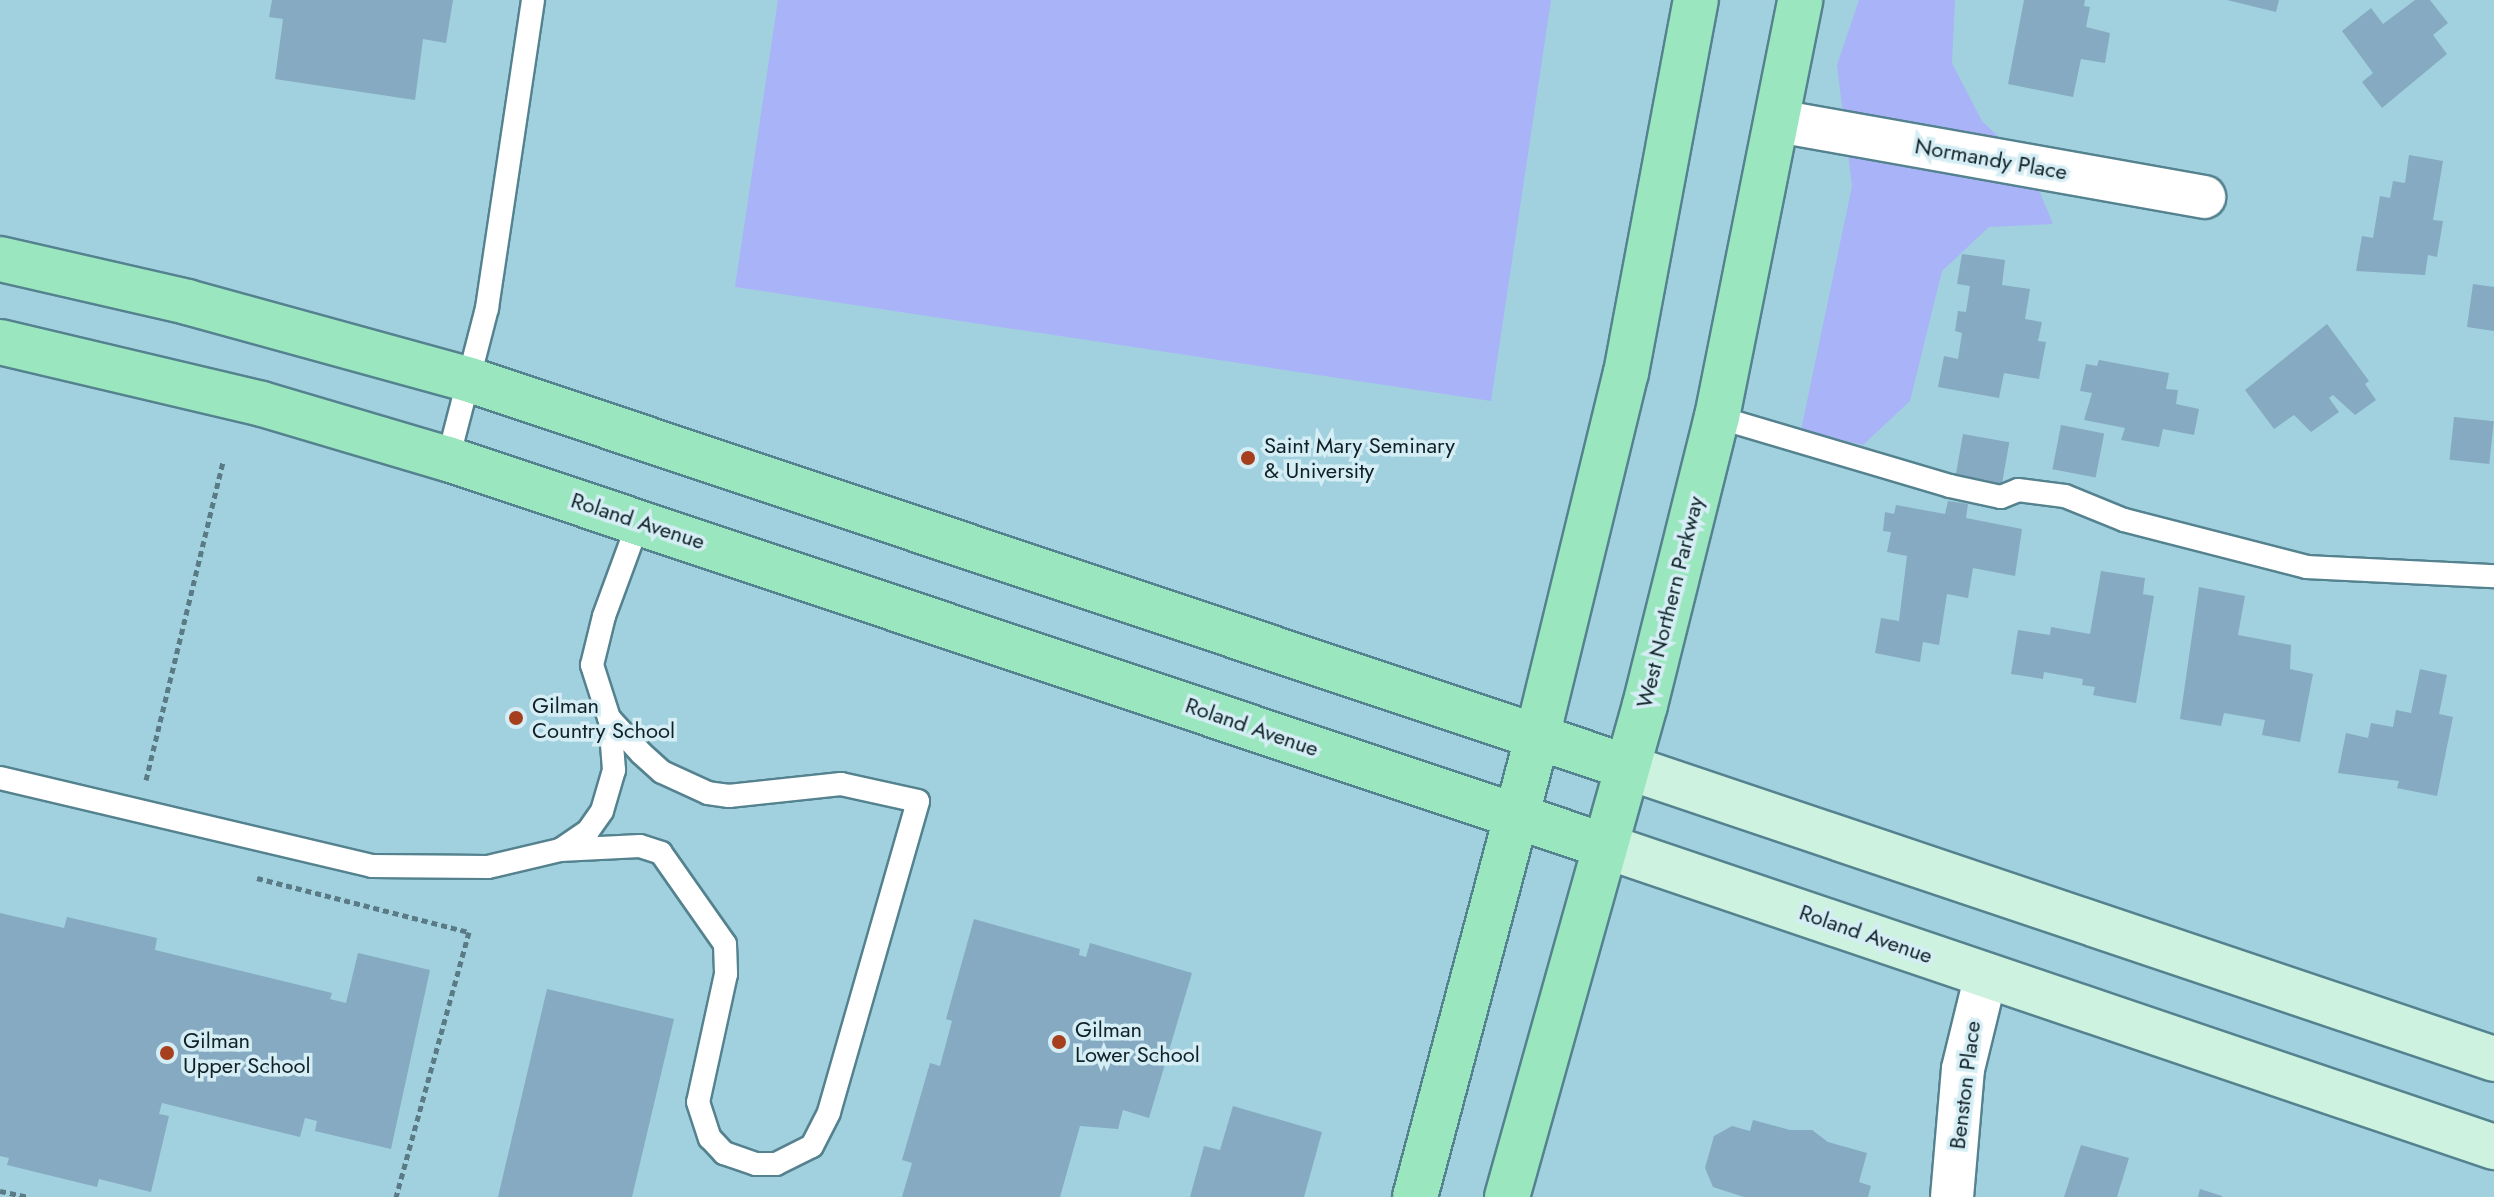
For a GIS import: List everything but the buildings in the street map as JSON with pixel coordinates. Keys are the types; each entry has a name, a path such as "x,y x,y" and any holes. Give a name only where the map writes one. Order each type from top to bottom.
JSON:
{"main road":[{"path":"1415,1197 1517,816 1626,373 1696,0"},
{"name":"West Northern Parkway","path":"1507,1197 1627,767 1717,417 1800,0"},
{"path":"0,259 187,302 470,380 1627,767"},
{"name":"Roland Avenue","path":"0,342 262,404 448,459 1605,846"}],"street":[{"name":"Normandy Place","path":"1778,121 2204,197"},
{"path":"1627,767 2494,1059"},
{"name":"Roland Avenue","path":"1605,846 2494,1147"},
{"name":"Benston Place","path":"1952,1197 1963,1069 1986,975"}],"lane":[{"path":"448,459 470,380 498,247 533,0"},
{"path":"1717,417 1950,486 2001,497 2018,490 2065,496 2124,520 2307,567 2494,576"},
{"path":"560,850 588,831 610,789 615,747 609,718 595,685 595,645 639,521"},
{"path":"0,778 372,866 456,870 520,862 560,850 640,846 661,853 725,944 726,974 698,1102 710,1138 724,1153 756,1164 786,1161 812,1146 829,1112 918,801 841,784 729,796 708,793 662,772 609,718"}],"path":[{"path":"139,812 223,462"},
{"path":"242,874 469,932 396,1197"},
{"path":"0,1191 28,1197"}],"shaded area":[{"path":"778,0 1551,0 1491,401 735,287"},
{"path":"1859,0 1955,0 1952,63 1982,121 2029,166 2053,224 1989,227 1942,271 1910,401 1863,445 1801,430 1852,186 1837,65"}],"place":[{"name":"Saint Mary Seminary & University","path":"1248,458"},
{"name":"Gilman Country School","path":"516,718"},
{"name":"Gilman Lower School","path":"1059,1042"},
{"name":"Gilman Upper School","path":"167,1053"}]}
